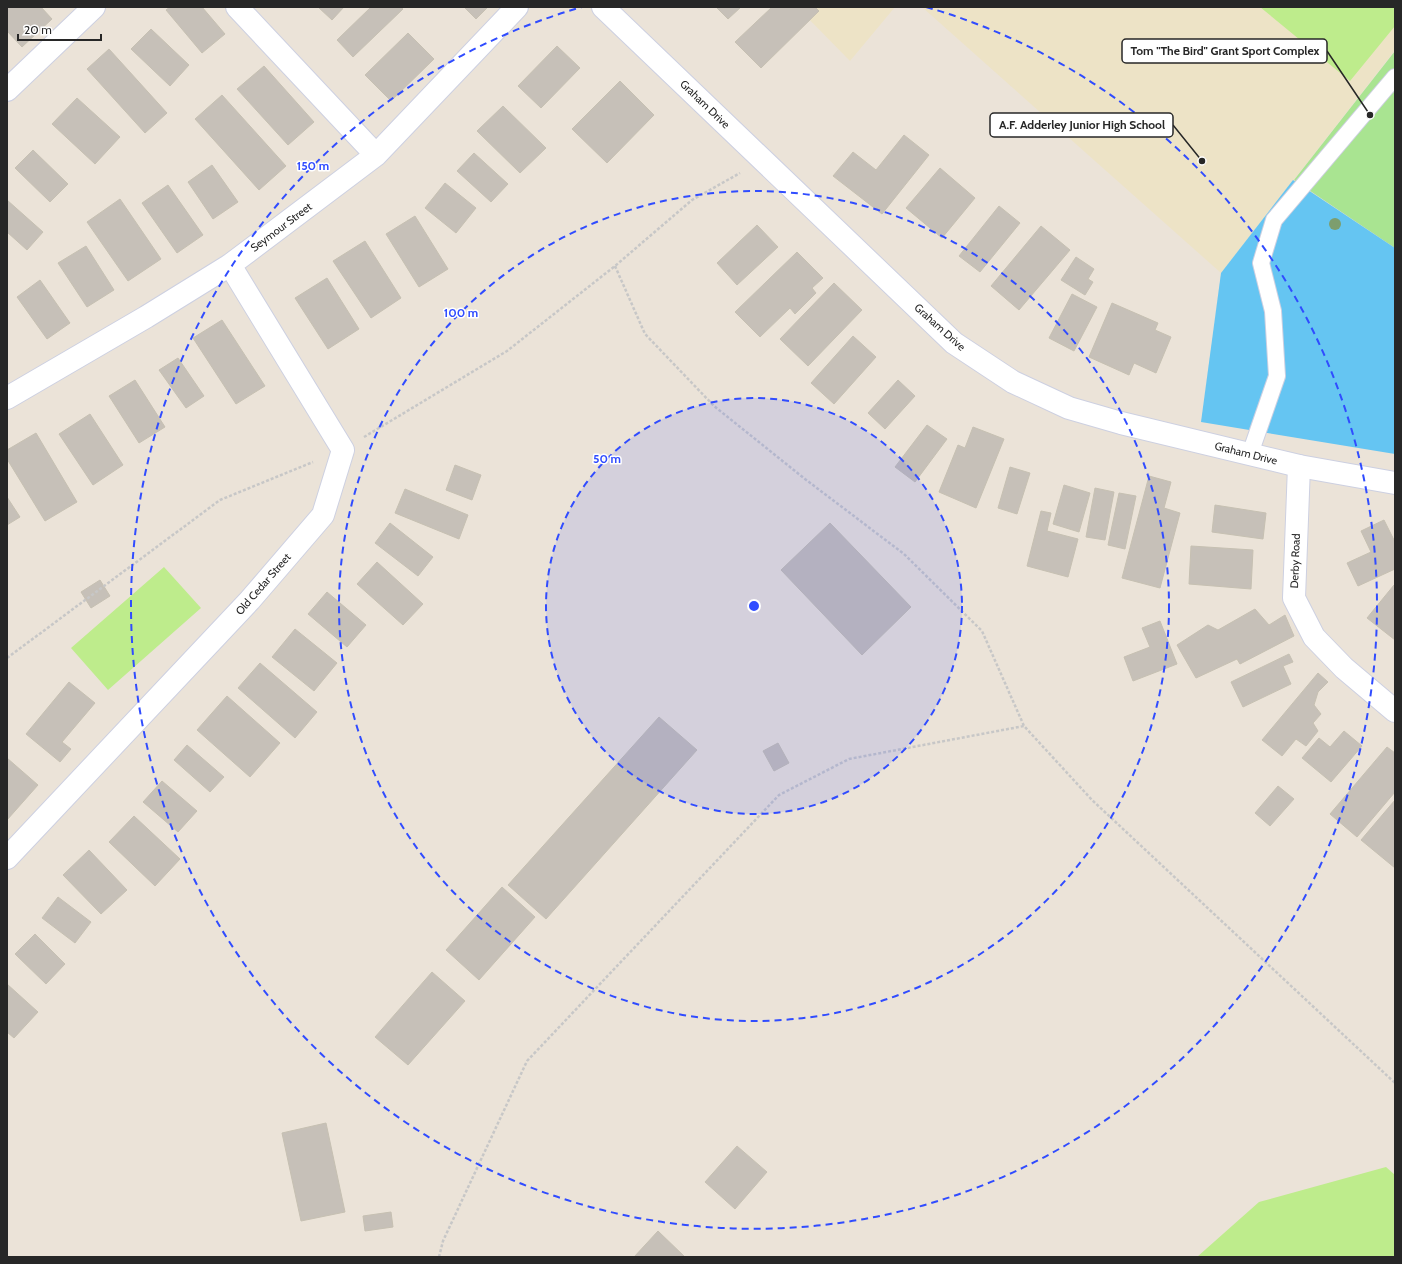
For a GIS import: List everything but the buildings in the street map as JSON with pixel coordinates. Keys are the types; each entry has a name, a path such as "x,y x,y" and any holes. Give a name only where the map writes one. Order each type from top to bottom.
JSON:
{"street":[{"path":"7,90 94,7"},
{"path":"237,7 376,155"},
{"name":"Seymour Street","path":"7,398 146,317 230,265 376,155 518,7"},
{"name":"Graham Drive","path":"603,7 954,343 1013,382 1069,408 1121,423 1299,466 1395,483"},
{"name":"Old Cedar Street","path":"7,858 250,600 323,515 343,450 230,265"},
{"name":"Derby Road","path":"1299,466 1294,598 1314,636 1344,668 1395,711"}],"lane":[{"path":"1250,454 1277,376 1273,311 1261,263 1274,220 1395,76"}],"path":[{"path":"764,160 692,200 615,266 646,334 714,406 805,479 904,554 982,631 1024,726 1092,800 1395,1083"},
{"path":"439,1257 443,1241 527,1061 779,795 849,759 1024,726"}],"shaded area":[{"path":"797,7 895,7 850,61"},
{"path":"922,7 1395,7 1395,50 1221,273"}],"green space":[{"path":"1260,7 1395,7 1395,26 1350,81"},
{"path":"1395,51 1395,248 1294,180"},
{"path":"164,567 201,608 108,690 71,648"},
{"path":"1386,1167 1395,1175 1395,1257 1197,1257 1259,1202"}],"water":[{"path":"1293,180 1395,248 1395,454 1201,422 1221,273"}],"place":[{"name":"Tom \"The Bird\" Grant Sport Complex","path":"1370,115"},
{"name":"A.F. Adderley Junior High School","path":"1202,161"}]}
